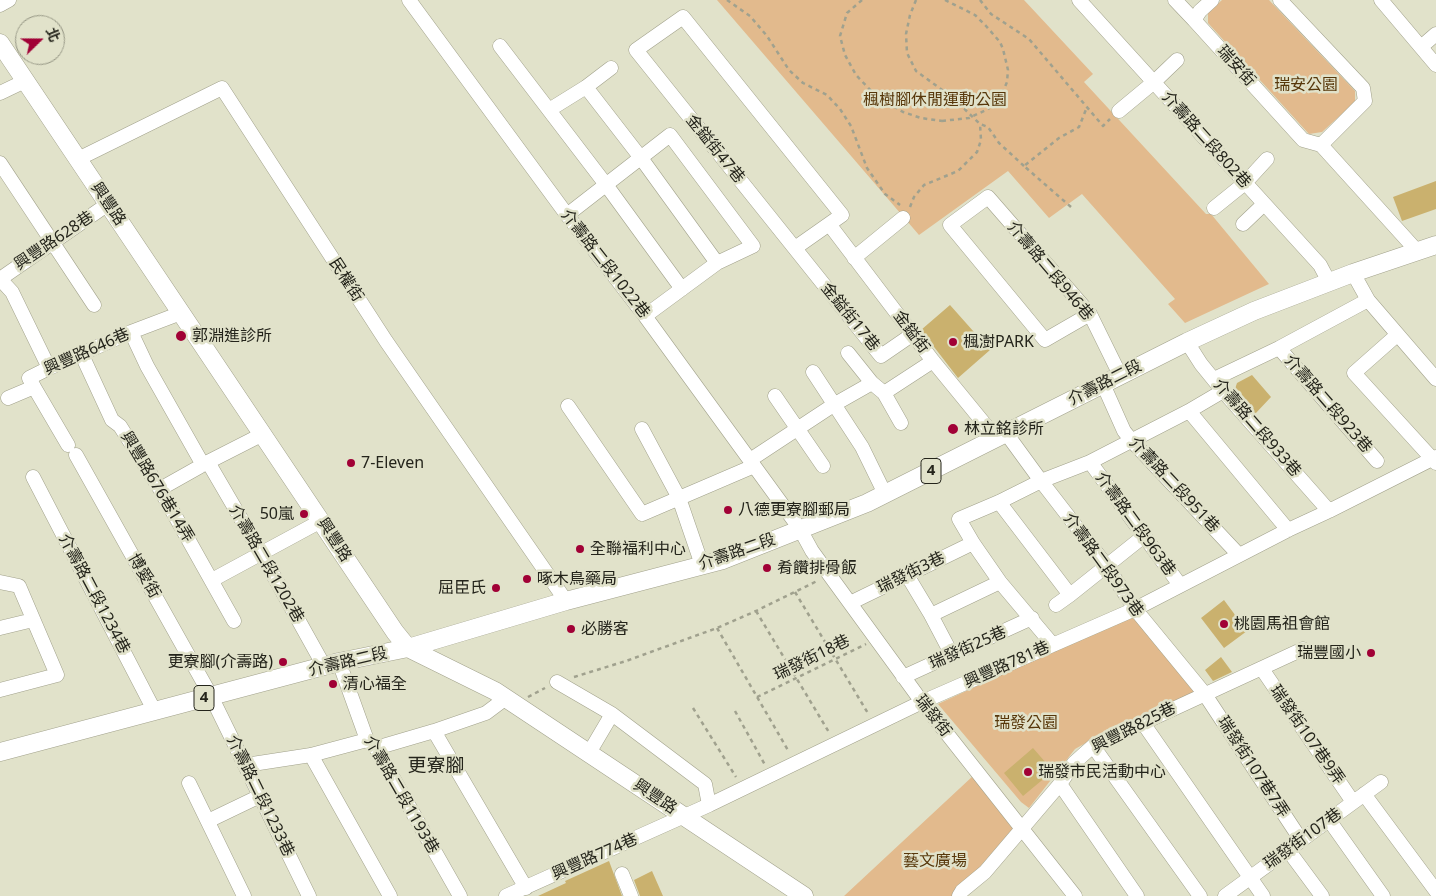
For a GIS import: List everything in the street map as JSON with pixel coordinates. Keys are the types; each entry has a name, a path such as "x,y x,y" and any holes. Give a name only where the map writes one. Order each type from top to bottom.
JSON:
{"main road":[{"name":"興豐路","path":"1,46 395,632 408,648 494,691 802,896"},
{"name":"介壽路二段","path":"0,752 332,664 408,648 566,601 723,560 867,503 1187,342 1254,311 1328,282 1436,245"}],"street":[{"path":"0,5 9,0"},
{"name":"介壽路二段1022巷","path":"409,0 567,215 645,316 800,529"},
{"name":"介壽路二段802巷","path":"1079,0 1320,265 1328,282"},
{"name":"瑞安街","path":"1174,0 1304,140 1321,145 1417,251"},
{"path":"1194,20 1200,11 1212,0"},
{"path":"1280,0 1363,88 1366,101 1321,145"},
{"path":"1381,0 1436,65"},
{"name":"金鎰街47巷","path":"795,248 636,50 683,17 842,215 829,224"},
{"path":"1421,47 1436,34"},
{"path":"500,46 607,186 682,289"},
{"path":"1119,111 1177,60"},
{"path":"549,110 586,87 611,68"},
{"path":"0,93 25,80"},
{"path":"586,87 717,262"},
{"name":"民權街","path":"78,159 222,88 386,341 566,601"},
{"path":"567,215 607,186 670,134 753,246 717,262 645,316"},
{"path":"1214,208 1246,183 1267,159"},
{"path":"0,163 94,305"},
{"name":"介壽路二段946巷","path":"1090,314 1045,340 950,225 988,197 1090,314 1120,376"},
{"name":"興豐路628巷","path":"0,279 108,204"},
{"path":"1243,224 1264,204"},
{"path":"854,258 904,212"},
{"path":"795,248 829,224"},
{"name":"金鎰街","path":"829,224 933,361 1001,436"},
{"name":"金鎰街17巷","path":"795,248 881,356 912,334"},
{"path":"0,262 5,269 0,279 12,292 49,368"},
{"path":"1354,273 1368,300 1436,379"},
{"path":"1214,379 1279,348 1368,300"},
{"name":"興豐路646巷","path":"8,398 34,387 29,378 49,368 131,332 181,313"},
{"name":"介壽路二段1202巷","path":"131,332 147,366 205,463 332,664"},
{"path":"1397,335 1354,373 1435,460"},
{"name":"介壽路二段933巷","path":"1187,342 1201,364 1223,391 1329,511"},
{"name":"介壽路二段923巷","path":"1279,348 1378,461"},
{"name":"興豐路676巷14弄","path":"82,353 112,420 120,426 160,489 234,621"},
{"path":"848,353 872,383 884,393 901,423"},
{"path":"884,393 933,361"},
{"path":"813,372 836,404 862,447 885,494"},
{"path":"568,406 642,514 752,463 798,428 872,383"},
{"name":"介壽路二段951巷","path":"1103,384 1124,430 1132,441 1239,555"},
{"name":"博愛街","path":"34,387 72,450 211,696"},
{"path":"1053,645 1000,582 959,519 1041,481 1090,462 1189,411 1223,391"},
{"path":"775,396 823,466"},
{"path":"1189,411 1288,530"},
{"path":"642,429 679,498 702,565"},
{"path":"160,489 205,463 263,434"},
{"name":"介壽路二段973巷","path":"1001,436 1041,481 1106,566 1135,609 1204,693"},
{"name":"興豐路781巷","path":"684,816 771,776 922,702 1135,609 1288,530 1435,460"},
{"name":"介壽路二段963巷","path":"1090,462 1180,585"},
{"name":"介壽路二段1234巷","path":"32,477 155,712"},
{"path":"999,502 1070,595"},
{"path":"212,580 322,521"},
{"name":"瑞發街","path":"800,529 830,575 903,677 1075,896"},
{"path":"1056,605 1144,536"},
{"name":"瑞發街3巷","path":"850,603 973,543"},
{"path":"907,575 952,655"},
{"path":"0,582 19,586 57,675 0,690"},
{"path":"931,615 1000,582"},
{"name":"瑞發街25巷","path":"903,677 1032,618"},
{"path":"0,628 33,620"},
{"name":"興豐路825巷","path":"959,896 962,891 984,872 1060,784 1074,763 1093,746 1204,693 1303,649"},
{"name":"介壽路二段1193巷","path":"332,664 372,744 460,896"},
{"name":"瑞發街107巷9弄","path":"1262,668 1359,798 1436,891"},
{"path":"557,682 612,714 705,784 709,805"},
{"name":"瑞發街107巷7弄","path":"1204,693 1302,840"},
{"name":"介壽路二段1233巷","path":"211,696 309,896"},
{"path":"246,765 372,744 434,731 511,702"},
{"path":"589,753 612,714"},
{"path":"1143,723 1263,896"},
{"path":"434,731 526,888"},
{"path":"1093,746 1200,896"},
{"path":"311,755 390,896"},
{"name":"瑞發街107巷","path":"1226,896 1381,782"},
{"path":"189,783 244,896"},
{"path":"1060,784 1137,896"},
{"path":"208,821 260,796"},
{"name":"興豐路774巷","path":"506,896 684,816"},
{"path":"1329,820 1383,896"},
{"path":"1288,850 1322,896"},
{"path":"622,874 631,896"}],"path":[{"path":"726,0 750,16 767,36 789,70 803,83 826,95 840,109 851,126 867,168 886,194 904,212 924,185 958,171 977,152 981,140 980,124"},
{"path":"862,0 847,13 840,36 845,55 856,75 875,95 903,112 921,118 942,121 969,118 1000,99 1007,82 1008,70 1000,42 986,26 974,16 945,0"},
{"path":"916,0 910,15 906,34 907,53 916,71 952,97 980,124 988,127 999,143 1071,208"},
{"path":"980,0 992,14 1029,39 1103,126"},
{"path":"1024,166 1059,138 1079,127 1087,107"},
{"path":"511,702 529,696 557,682 626,661 717,628 830,575"},
{"path":"795,592 875,724"},
{"path":"756,611 835,744"},
{"path":"717,628 796,764"},
{"name":"瑞發街18巷","path":"757,697 876,640"},
{"path":"693,708 743,789"},
{"path":"735,712 771,776"}],"green space":[{"name":"楓樹腳休閒運動公園","path":"717,0 1024,0 1093,74 1084,82 1206,214 1211,214 1269,284 1185,323 1168,304 1175,299 1082,194 1049,218 1008,171 919,235"},
{"name":"瑞安公園","path":"1222,0 1269,0 1355,91 1355,102 1322,132 1309,134 1208,23 1208,13"},
{"name":"瑞發公園","path":"1133,614 1196,692 1075,749 1029,808 1021,802 938,704"},
{"name":"藝文廣場","path":"974,775 1016,825 978,869 962,883 953,896 844,896"}],"building":[{"path":"1436,181 1436,209 1402,221 1393,197"},
{"name":"楓澍PARK","path":"950,305 990,350 958,378 921,330"},
{"path":"1252,375 1271,397 1255,414 1236,393 1235,389 1237,383"},
{"name":"桃園馬祖會館","path":"1224,600 1247,631 1224,648 1201,618"},
{"path":"1221,657 1232,672 1213,681 1205,670"},
{"name":"瑞發市民活動中心","path":"1033,748 1053,771 1023,796 1004,773"},
{"path":"609,861 622,896 538,896 566,883 565,881"},
{"path":"652,871 663,896 640,896 634,880"}],"place":[{"name":"郭淵進診所","path":"181,336"},
{"name":"楓澍PARK","path":"953,342"},
{"name":"林立銘診所","path":"953,429"},
{"name":"7-Eleven","path":"351,463"},
{"name":"八德更寮腳郵局","path":"728,510"},
{"name":"50嵐","path":"304,514"},
{"name":"全聯福利中心","path":"580,549"},
{"name":"肴饡排骨飯","path":"767,568"},
{"name":"啄木鳥藥局","path":"527,579"},
{"name":"屈臣氏","path":"496,588"},
{"name":"桃園馬祖會館","path":"1224,624"},
{"name":"必勝客","path":"571,629"},
{"name":"瑞豐國小","path":"1371,653"},
{"name":"更寮腳(介壽路)","path":"283,662"},
{"name":"清心福全","path":"333,684"},
{"name":"瑞發市民活動中心","path":"1028,772"}],"district":[{"name":"更寮腳","path":"436,767"}]}
